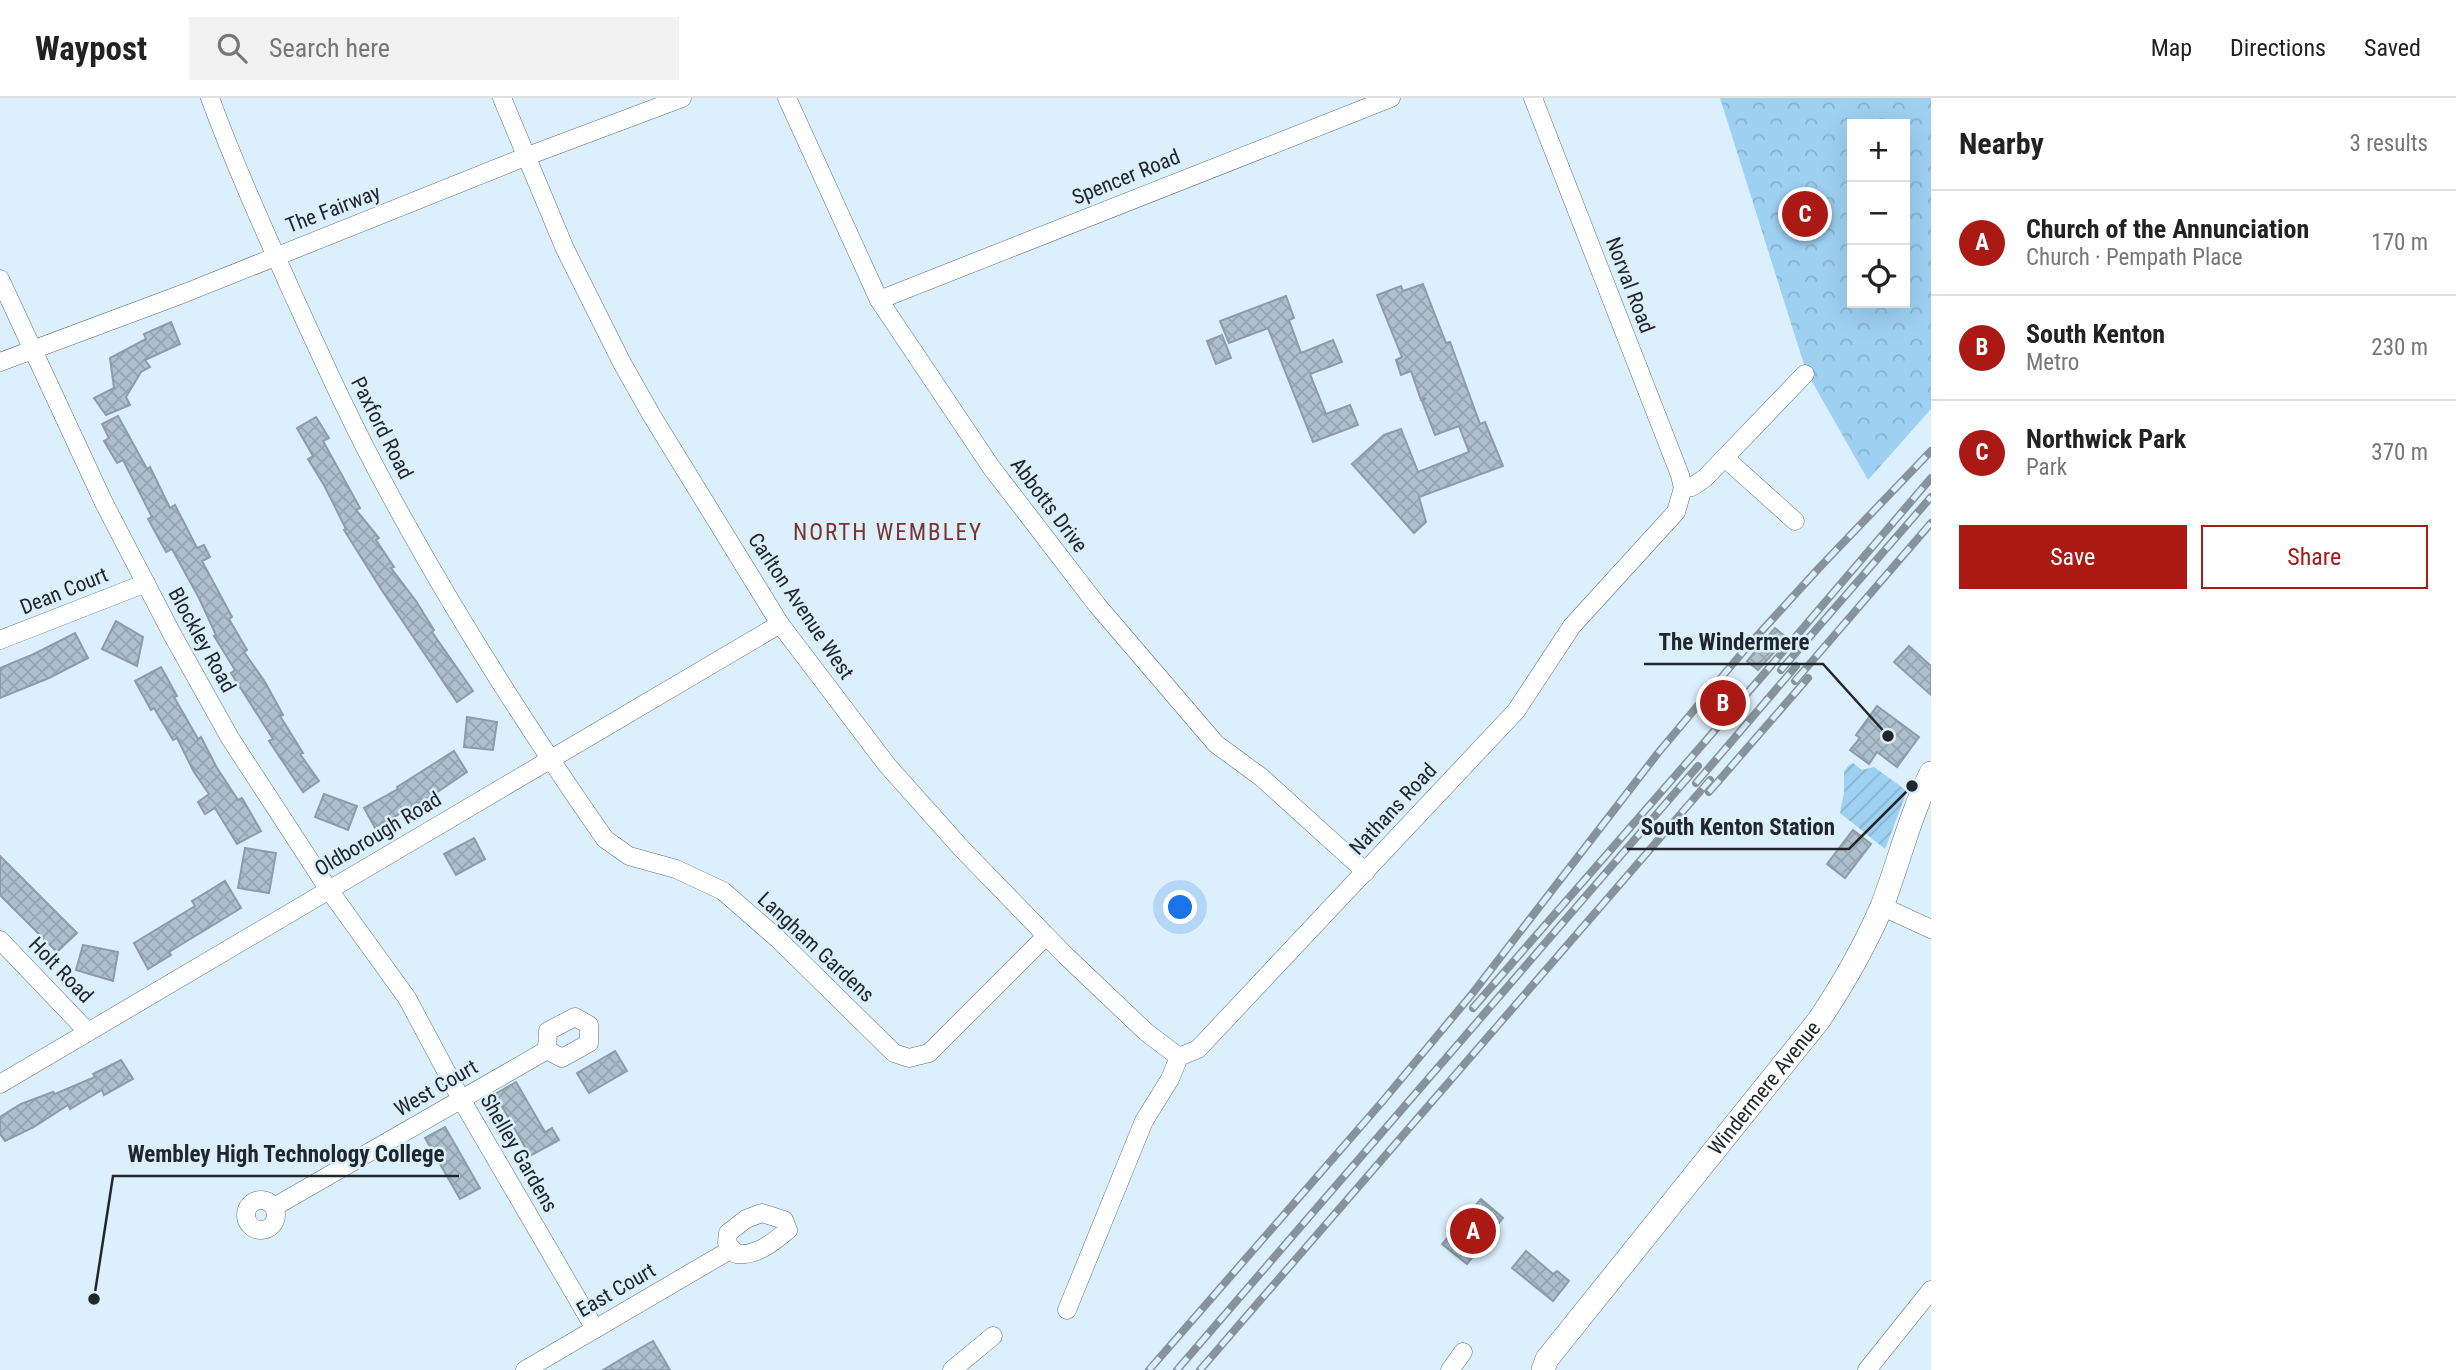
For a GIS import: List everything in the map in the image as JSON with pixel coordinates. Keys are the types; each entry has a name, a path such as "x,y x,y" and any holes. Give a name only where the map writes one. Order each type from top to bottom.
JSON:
{"street":[{"name":"Paxford Road","path":"210,98 229,151 333,382 386,486 445,592 550,760"},
{"name":"Carlton Avenue West","path":"502,98 565,249 622,362 652,416 780,624 887,765 962,849 1046,936 1146,1032 1179,1056"},
{"name":"The Fairway","path":"0,362 185,293 525,157 682,98"},
{"name":"Abbotts Drive","path":"787,98 879,300 991,467 1097,606 1216,744 1261,777 1366,872"},
{"name":"Spencer Road","path":"879,300 1391,98"},
{"name":"Norval Road","path":"1533,98 1683,488"},
{"name":"Blockley Road","path":"0,279 104,503 230,738 329,890 407,998"},
{"path":"1683,488 1692,487 1705,478 1805,374"},
{"path":"1725,458 1795,521"},
{"name":"Nathans Road","path":"1179,1056 1198,1049 1516,711 1572,625 1676,512 1683,488"},
{"name":"Dean Court","path":"0,640 146,583"},
{"name":"Oldborough Road","path":"0,1084 780,624"},
{"name":"Langham Gardens","path":"550,760 605,839 629,856 676,869 723,891 778,939 894,1053 909,1058 929,1053 1046,936"},
{"name":"Windermere Avenue","path":"1543,1370 1552,1352 1819,1020 1844,983 1881,906 1916,805 1931,773"},
{"path":"1881,906 1931,929"},
{"name":"Holt Road","path":"0,940 88,1032"},
{"name":"Shelley Gardens","path":"407,998 461,1099 595,1329"},
{"name":"West Court","path":"274,1207 547,1050"},
{"path":"1068,1310 1144,1121 1170,1079 1179,1056"},
{"name":"East Court","path":"525,1370 730,1250"},
{"path":"1867,1370 1931,1290"},
{"path":"952,1370 993,1336"},
{"path":"1450,1370 1463,1352"}],"green space":[{"path":"1720,98 1931,98 1931,409 1868,480 1806,371"},
{"path":"1853,763 1862,770 1874,767 1907,791 1885,849 1840,813 1844,772"}],"building":[{"path":"1423,284 1446,343 1450,342 1480,424 1485,422 1503,466 1419,497 1426,522 1414,533 1352,464 1384,435 1401,429 1418,472 1469,452 1459,426 1435,435 1422,401 1426,398 1421,400 1411,371 1401,375 1396,360 1402,357 1377,295 1401,286 1403,291"},
{"path":"1286,296 1294,318 1289,320 1301,353 1333,340 1342,362 1310,374 1326,414 1350,405 1358,425 1313,442 1268,328 1229,343 1220,321"},
{"path":"171,322 180,344 145,360 150,367 141,372 126,397 130,405 106,415 94,398 114,388 110,358 146,339 144,334"},
{"path":"1222,335 1231,358 1216,364 1207,341"},
{"path":"118,416 147,469 150,467 170,508 175,505 197,548 204,545 210,557 202,561 232,617 229,619 247,650 244,652 265,682 283,715 280,716 303,753 300,754 319,781 303,792 269,741 273,739 231,673 235,670 214,636 216,635 199,598 172,549 166,552 148,519 152,517 123,460 117,463 104,441 109,438 102,424"},
{"path":"316,417 329,438 323,441 360,508 356,510 379,538 376,540 394,567 391,568 416,601 434,630 432,632 473,691 457,702 344,530 346,529 324,485 308,459 313,456 297,428"},
{"path":"116,621 143,637 137,666 102,649"},
{"path":"1775,628 1787,638 1758,670 1747,661"},
{"path":"75,633 88,658 0,698 0,668"},
{"path":"1909,646 1931,666 1931,695 1894,662"},
{"path":"161,667 177,696 174,697 198,739 201,737 217,768 238,800 242,798 261,831 237,844 215,808 205,814 198,802 209,794 194,772 177,738 173,740 154,708 151,710 135,681"},
{"path":"1877,706 1919,737 1897,767 1877,752 1869,764 1850,750 1860,738 1856,735"},
{"path":"467,717 497,722 493,750 464,747"},
{"path":"454,751 467,772 375,828 364,808 398,789 397,787"},
{"path":"324,794 357,806 348,830 315,817"},
{"path":"1853,830 1871,844 1845,878 1827,864"},
{"path":"474,838 485,859 456,875 444,854"},
{"path":"245,848 276,853 269,893 238,888"},
{"path":"0,856 77,933 57,952 0,895"},
{"path":"225,881 241,908 169,952 171,955 148,969 134,943 195,906 192,901"},
{"path":"83,945 118,952 113,981 76,970"},
{"path":"615,1051 627,1071 589,1093 577,1073"},
{"path":"121,1060 133,1079 104,1095 102,1090 70,1109 68,1105 34,1127 5,1141 0,1134 0,1117 21,1104 53,1092 55,1094 95,1077 93,1074"},
{"path":"516,1082 545,1132 552,1128 559,1140 530,1156 495,1094"},
{"path":"445,1127 480,1188 460,1199 425,1138"},
{"path":"1481,1199 1503,1218 1467,1264 1442,1244"},
{"path":"1526,1251 1553,1274 1557,1271 1569,1281 1553,1301 1512,1268"},
{"path":"653,1341 670,1370 603,1370 628,1355"}],"railway":[{"path":"1149,1370 1382,1102 1472,994 1658,753 1747,647 1931,451"},
{"path":"1473,1008 1931,478"},
{"path":"1781,670 1931,497"},
{"path":"1795,681 1931,523"},
{"path":"1696,783 1796,666"},
{"path":"1709,792 1808,678"},
{"path":"1177,1370 1698,766"},
{"path":"1200,1370 1710,780"}],"place":[{"name":"Northwick Park","path":"1805,214"},
{"name":"South Kenton","path":"1723,703"},
{"name":"The Windermere","path":"1888,736"},
{"name":"South Kenton Station","path":"1912,786"},
{"name":"Church of the Annunciation","path":"1473,1231"},
{"name":"Wembley High Technology College","path":"94,1299"}],"district":[{"name":"NORTH WEMBLEY","path":"888,532"}]}
